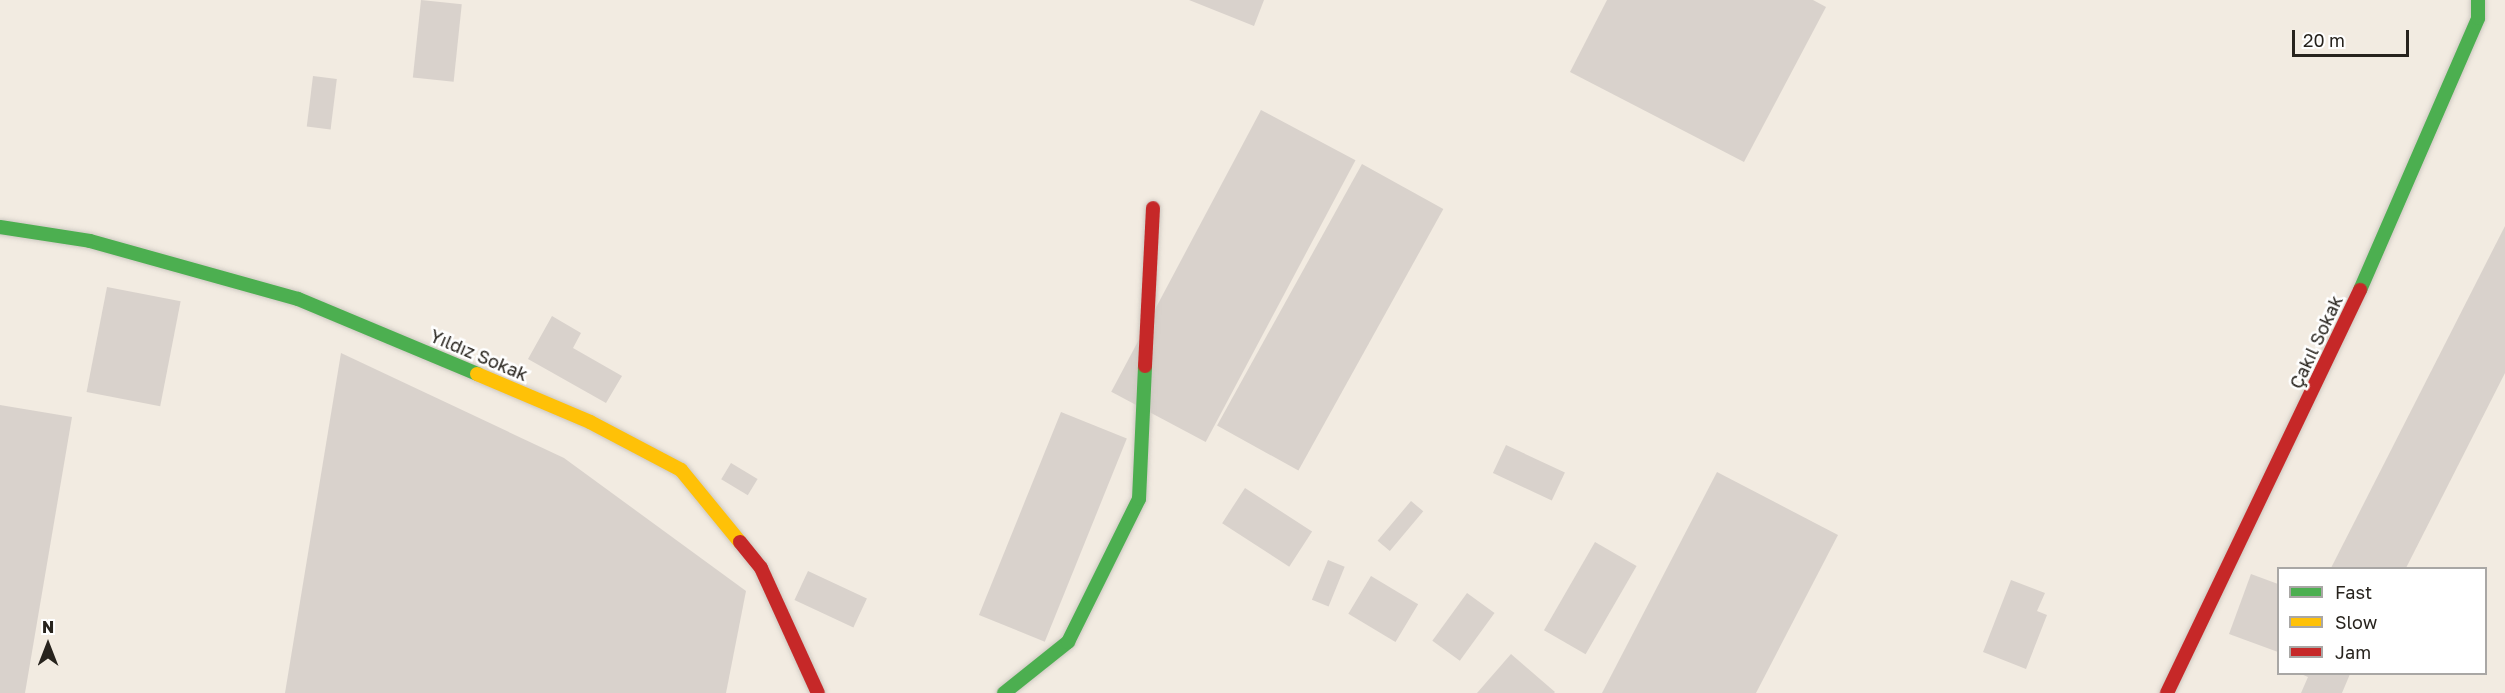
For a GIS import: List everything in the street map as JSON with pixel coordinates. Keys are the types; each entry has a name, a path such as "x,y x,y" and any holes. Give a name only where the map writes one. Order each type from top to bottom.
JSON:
{"street":[{"name":"Çakıl Sokak","path":"2167,693 2346,323 2478,18 2478,0"},
{"path":"1004,693 1068,642 1139,499 1154,208"},
{"name":"Yıldız Sokak","path":"0,227 90,241 298,299 590,422 681,470 761,568 818,693"}],"building":[{"path":"421,0 462,4 454,82 413,78"},
{"path":"1189,0 1264,0 1254,26"},
{"path":"1607,0 1813,0 1826,7 1744,162 1570,72"},
{"path":"313,76 337,79 331,130 307,127"},
{"path":"1261,110 1355,160 1206,442 1111,392"},
{"path":"1362,164 1443,209 1298,471 1217,426"},
{"path":"2505,226 2505,373 2407,567 2332,567"},
{"path":"107,287 181,301 160,406 87,392"},
{"path":"552,316 581,333 573,348 622,376 606,403 528,359"},
{"path":"341,353 564,458 746,591 726,693 285,693"},
{"path":"0,405 72,417 25,693 0,693"},
{"path":"1061,412 1127,439 1045,642 979,615"},
{"path":"1506,445 1565,472 1552,501 1493,473"},
{"path":"731,463 758,479 748,495 721,479"},
{"path":"1717,472 1838,535 1756,693 1602,693"},
{"path":"1245,488 1312,532 1289,567 1222,523"},
{"path":"1411,501 1423,511 1390,551 1378,541"},
{"path":"1595,542 1637,566 1586,654 1544,630"},
{"path":"1328,560 1345,567 1329,607 1312,600"},
{"path":"808,571 867,598 853,627 794,600"},
{"path":"2251,574 2277,584 2277,652 2229,634"},
{"path":"1371,576 1418,604 1395,642 1348,614"},
{"path":"2011,580 2045,593 2037,611 2047,615 2026,669 1983,652"},
{"path":"1467,593 1495,613 1460,661 1432,641"},
{"path":"1511,654 1555,692 1477,693"},
{"path":"2303,675 2350,675 2342,693 2301,693 2308,677"}],"traffic: fast":[{"path":"2360,290 2478,18 2478,0"},
{"path":"0,227 90,241 298,299 477,374"},
{"path":"1004,693 1068,642 1139,499 1145,366"}],"traffic: slow":[{"path":"477,374 590,422 681,470 740,542"}],"traffic: jam":[{"path":"1145,366 1153,208"},
{"path":"2167,693 2360,290"},
{"path":"740,542 761,568 818,693"}]}
